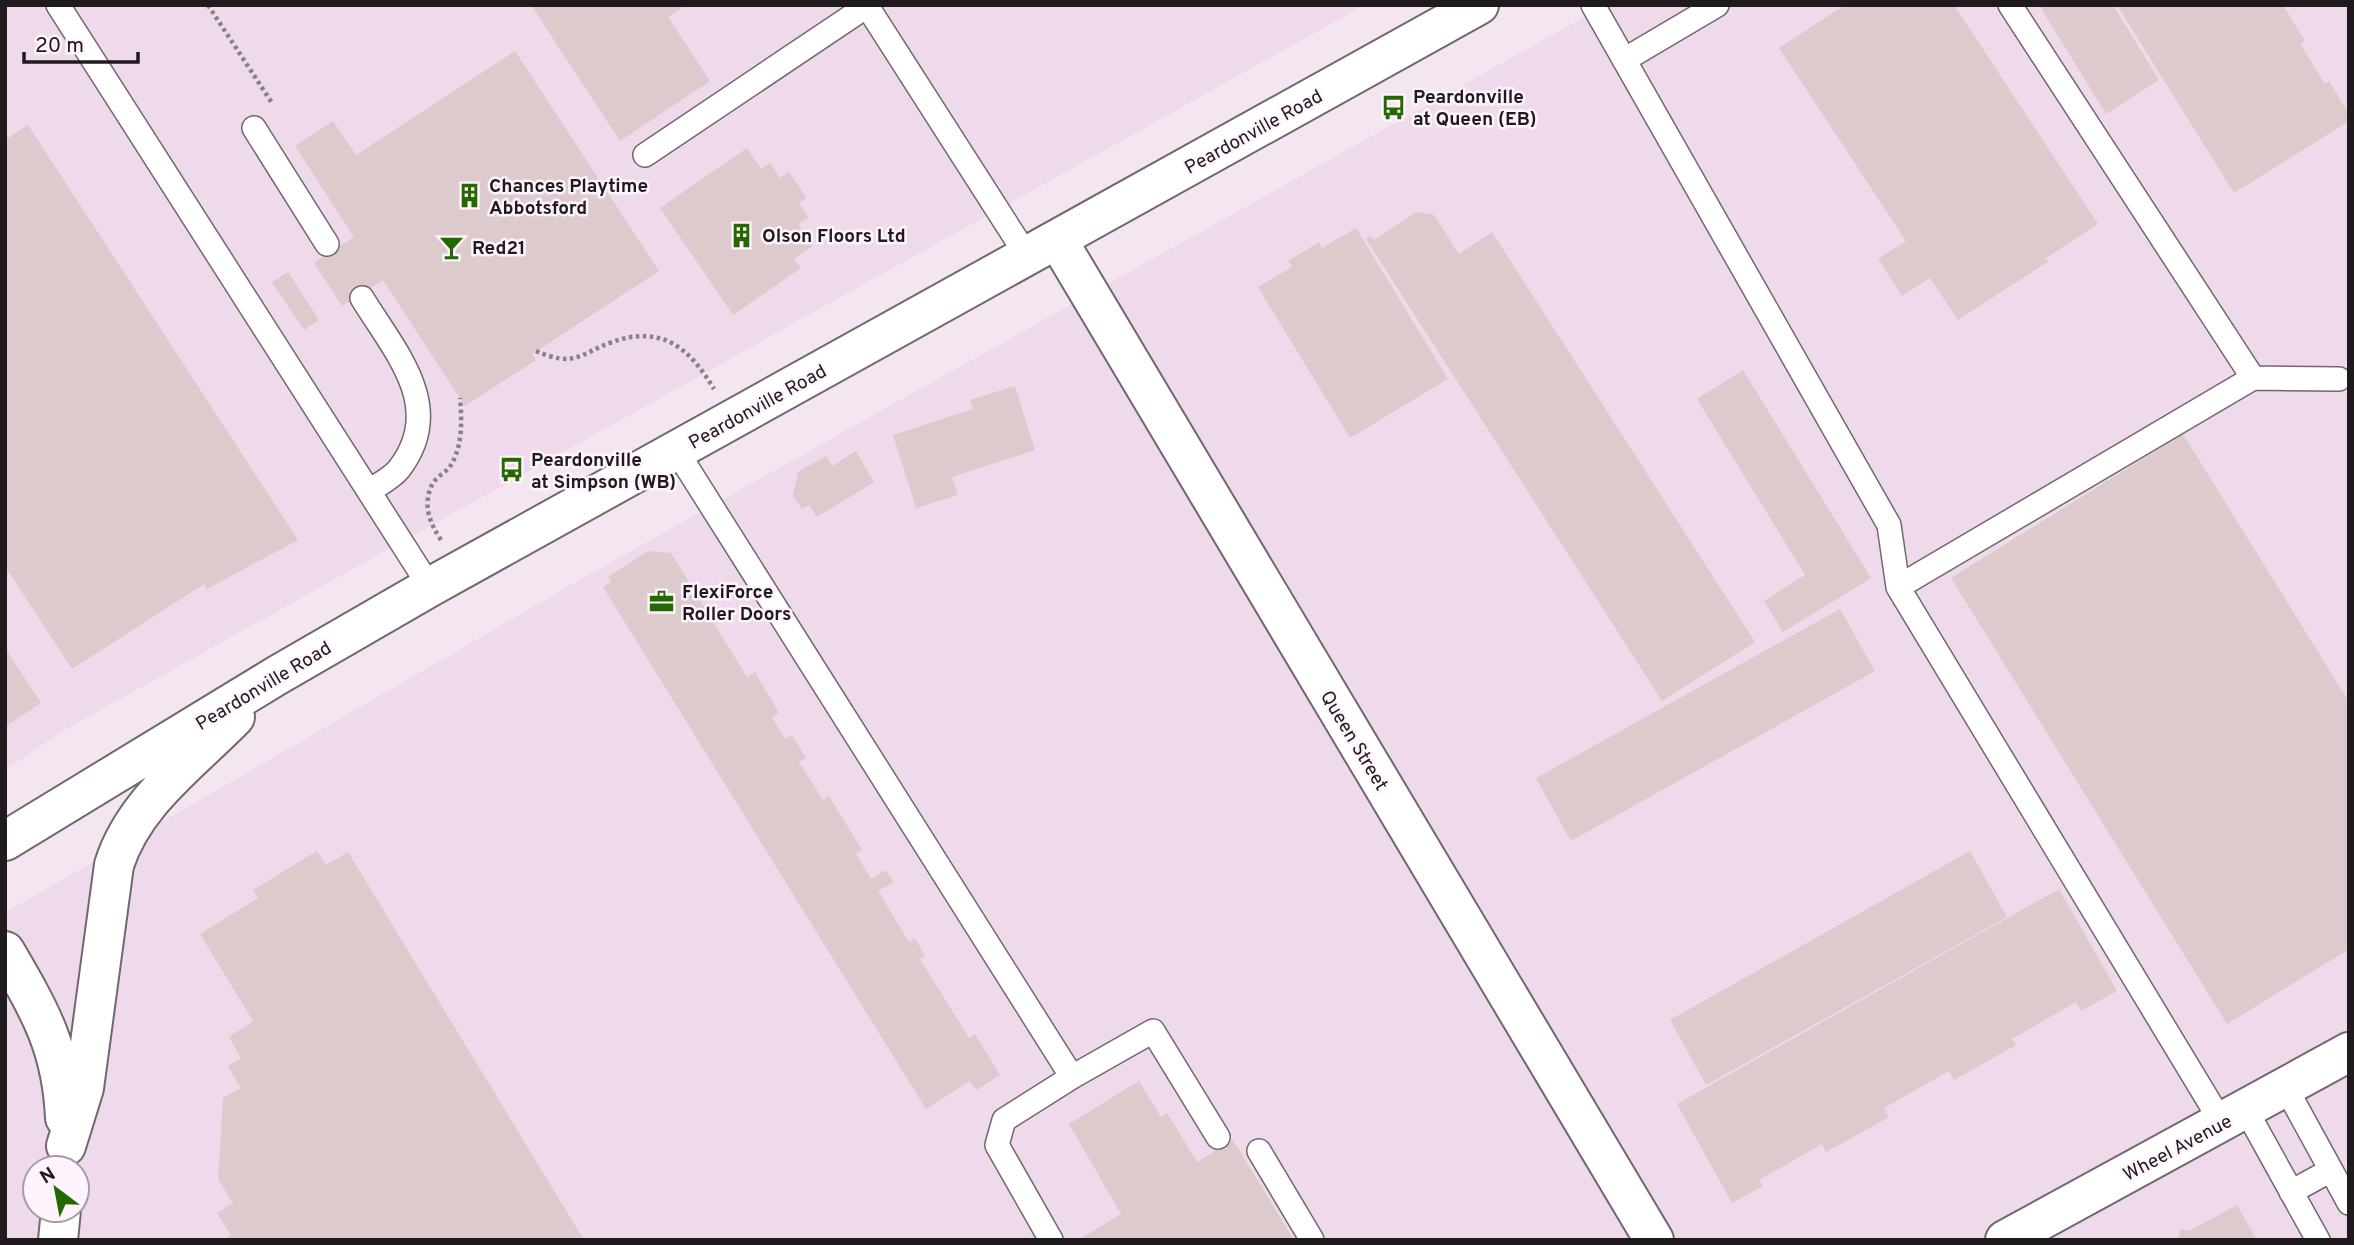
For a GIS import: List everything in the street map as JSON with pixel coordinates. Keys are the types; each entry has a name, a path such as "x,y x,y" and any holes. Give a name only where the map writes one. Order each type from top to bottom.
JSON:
{"main road":[{"name":"Peardonville Road","path":"5,841 276,676 445,578 1479,5"},
{"name":"Queen Street","path":"1042,248 1654,1240"},
{"path":"66,1154 85,1088 114,865 120,846 158,790 193,760 276,676"},
{"path":"5,951 47,1026 61,1069 65,1154"},
{"name":"Wheel Avenue","path":"2005,1240 2349,1052"}],"lane":[{"path":"58,5 369,491 445,578"},
{"path":"1593,5 1889,525 1898,587 2234,1116 2291,1192 2318,1240"},
{"path":"1624,60 1717,5"},
{"path":"2010,5 2253,378"},
{"path":"645,155 867,6 1042,248"},
{"path":"254,128 327,244"},
{"path":"362,299 414,382 420,413 416,442 398,471 369,491"},
{"path":"1898,587 2253,378 2345,381"},
{"path":"677,450 1072,1077"},
{"path":"1051,1240 996,1145 1004,1119 1072,1077 1153,1031 1218,1137"},
{"path":"2286,1088 2349,1203"},
{"path":"1259,1151 1311,1240"},
{"path":"2291,1192 2331,1170"}],"path":[{"path":"208,5 278,113"},
{"path":"536,351 553,358 571,359 628,338 666,341 683,347 696,360 732,419"},
{"path":"445,578 426,503 433,482 449,467 458,446 462,423 460,398"}],"shaded area":[{"path":"5,5 1365,5 66,729 5,770"},
{"path":"1606,5 2349,5 2349,1240 5,1240 5,913 588,575"}],"building":[{"path":"531,5 686,5 668,17 710,81 620,141"},
{"path":"1845,5 1954,5 2098,224 2046,258 2049,261 1958,320 1930,278 1902,296 1878,259 1906,241 1779,48"},
{"path":"2039,5 2113,5 2159,80 2106,114"},
{"path":"2117,5 2283,5 2305,41 2300,44 2325,84 2329,81 2349,114 2349,121 2234,193"},
{"name":"Chances Playtime Abbotsford","path":"515,51 659,271 532,354 536,360 465,406 383,280 342,306 314,263 354,237 295,146 333,121 356,155"},
{"path":"28,125 298,540 207,589 204,584 72,669 5,566 5,140"},
{"name":"Olson Floors Ltd","path":"747,148 761,169 770,163 780,178 789,172 807,198 799,203 809,218 798,224 813,246 794,259 801,268 733,315 660,208"},
{"path":"1416,212 1434,215 1459,254 1492,232 1755,642 1662,701 1366,239 1371,236 1374,240"},
{"path":"1356,228 1448,379 1350,438 1258,287 1292,267 1288,261 1319,242 1322,248"},
{"path":"288,272 319,320 304,330 272,282"},
{"path":"1743,370 1871,578 1783,632 1764,601 1805,575 1697,399"},
{"path":"1015,386 1035,450 952,477 958,495 916,508 893,435 973,409 970,400"},
{"path":"2183,434 2349,702 2349,949 2227,1024 1951,578"},
{"path":"856,451 874,482 817,517 809,505 802,509 793,496 798,472 826,456 832,466"},
{"path":"648,551 671,553 747,677 755,672 779,713 772,717 785,739 792,735 806,758 799,762 823,800 829,796 862,850 856,854 871,879 886,870 893,882 878,891 909,942 915,938 925,956 920,959 969,1038 975,1034 1000,1075 976,1090 970,1081 926,1109 603,587 611,582 608,577"},
{"path":"1840,609 1875,671 1571,841 1536,778"},
{"path":"5,648 41,703 5,727"},
{"path":"317,851 326,865 348,852 584,1240 224,1240 231,1235 217,1213 233,1203 218,1179 223,1098 241,1088 228,1066 241,1058 229,1037 253,1021 200,934 258,898 253,890"},
{"path":"1970,851 2007,917 1706,1085 1670,1020"},
{"path":"2059,889 2117,991 2081,1011 2076,1002 2012,1039 2016,1045 1954,1080 1949,1071 1884,1108 1889,1117 1826,1152 1822,1144 1759,1180 1763,1186 1732,1203 1677,1104"},
{"path":"1139,1081 1161,1117 1167,1113 1197,1162 1233,1140 1294,1240 1078,1240 1121,1214 1069,1124"},
{"path":"2237,1205 2257,1240 2174,1240 2179,1237 2180,1229 2189,1231"}],"place":[{"name":"Peardonville at Queen (EB)","path":"1393,107"},
{"name":"Chances Playtime Abbotsford","path":"469,196"},
{"name":"Olson Floors Ltd","path":"742,235"},
{"name":"Red21","path":"452,247"},
{"name":"Peardonville at Simpson (WB)","path":"511,470"},
{"name":"FlexiForce Roller Doors","path":"662,602"}]}
